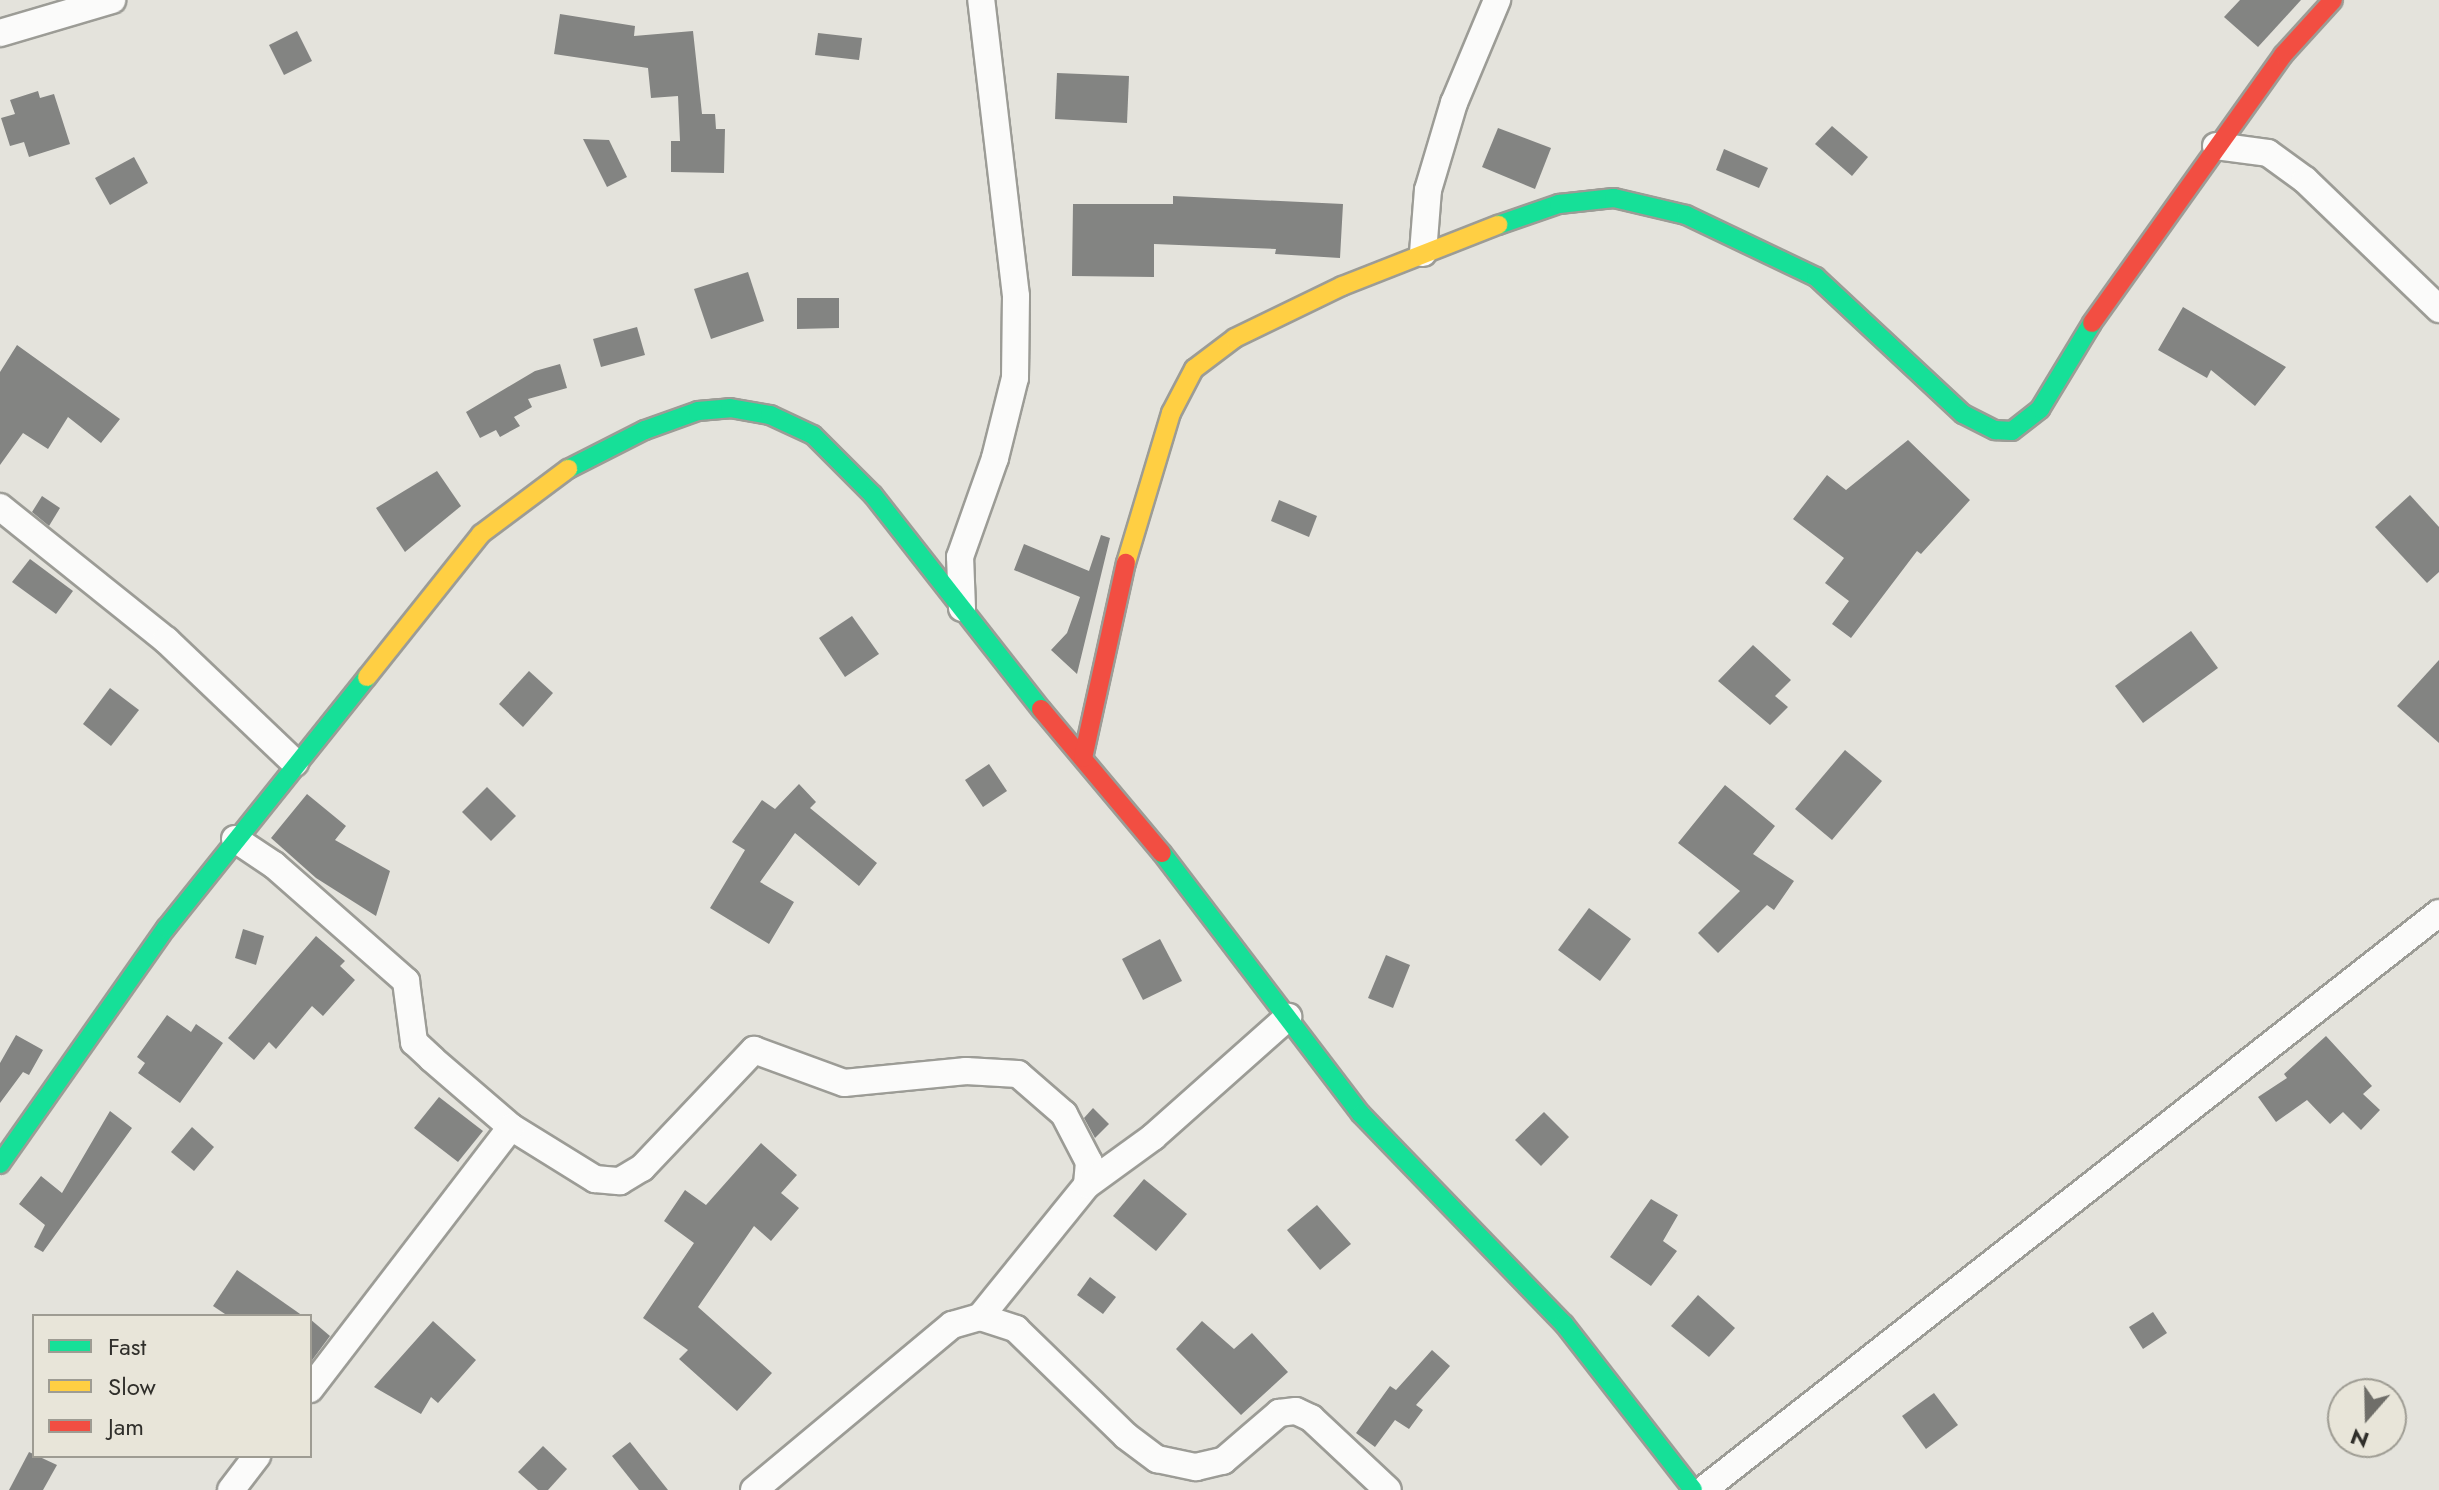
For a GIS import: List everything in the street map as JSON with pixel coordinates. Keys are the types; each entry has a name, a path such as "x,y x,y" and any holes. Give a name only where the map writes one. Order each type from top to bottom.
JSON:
{"street":[{"path":"0,33 112,0"},
{"path":"962,608 960,557 995,458 1015,378 1016,296 981,0"},
{"path":"1423,253 1428,190 1454,103 1497,0"},
{"path":"1083,758 1127,559 1160,445 1185,382 1213,352 1235,338 1423,253 1559,204 1614,198 1686,215 1816,277 1963,414 1995,430 2012,431 2040,409 2101,308 2216,146 2283,55 2333,0"},
{"path":"2216,146 2268,153 2305,180 2439,309"},
{"path":"0,1164 235,839 481,534 518,501 590,456 698,411 730,408 770,415 813,435 873,495 1083,758 1118,795 1361,1114 1564,1324 1693,1490"},
{"path":"0,507 166,640 295,763"},
{"path":"235,839 274,865 406,981 414,1042 511,1127 583,1175 610,1183 642,1168 754,1050 844,1083 966,1071 1018,1074 1064,1114 1089,1162 1087,1185"},
{"path":"1703,1490 2439,913"},
{"path":"980,1317 1087,1185 1153,1137 1288,1017"},
{"path":"312,1386 511,1127"},
{"path":"754,1490 952,1325 980,1317 1016,1329 1126,1436 1157,1459 1196,1467 1223,1461 1279,1413 1296,1411 1311,1418 1388,1490"},
{"path":"231,1490 255,1458"}],"building":[{"path":"2240,0 2301,0 2258,47 2224,17"},
{"path":"560,14 635,26 634,36 693,31 702,114 715,114 716,129 725,129 724,173 671,172 671,141 680,141 678,96 651,98 648,68 554,54"},
{"path":"297,31 312,61 284,75 269,45"},
{"path":"818,33 862,38 859,60 815,55"},
{"path":"1057,73 1129,76 1127,123 1055,119"},
{"path":"38,91 40,98 54,94 70,144 29,157 24,142 10,146 1,118 15,114 10,100"},
{"path":"1832,126 1868,157 1852,176 1815,144"},
{"path":"1498,128 1551,148 1535,189 1482,167"},
{"path":"583,139 609,140 627,177 607,187"},
{"path":"1724,149 1768,168 1759,188 1716,170"},
{"path":"134,157 148,183 110,205 95,178"},
{"path":"1173,196 1343,204 1340,258 1275,254 1276,249 1154,244 1154,277 1072,276 1073,204 1173,204"},
{"path":"748,272 764,321 711,339 694,289"},
{"path":"797,298 839,298 839,328 797,329"},
{"path":"2183,307 2286,367 2255,406 2211,370 2207,378 2158,350"},
{"path":"637,327 645,355 601,367 593,339"},
{"path":"17,345 120,419 101,443 68,417 48,449 23,433 0,465 0,372"},
{"path":"560,364 567,388 528,399 532,407 514,417 520,426 500,437 496,430 480,438 466,412 535,371"},
{"path":"1908,440 1970,500 1921,554 1917,551 1851,638 1832,624 1849,601 1825,583 1844,558 1793,519 1827,475 1846,490"},
{"path":"437,471 461,506 405,552 376,508"},
{"path":"2410,495 2439,527 2439,572 2427,583 2375,527"},
{"path":"42,496 60,508 49,526 32,512"},
{"path":"1279,500 1317,516 1309,537 1271,521"},
{"path":"1101,535 1110,538 1077,674 1051,650 1067,633 1080,597 1014,570 1024,544 1089,571"},
{"path":"30,559 73,591 56,614 12,582"},
{"path":"852,616 879,654 845,677 819,638"},
{"path":"2191,631 2218,668 2143,723 2115,686"},
{"path":"1753,645 1791,680 1775,696 1788,707 1770,725 1718,681"},
{"path":"2439,660 2439,743 2397,706"},
{"path":"529,671 553,693 523,727 499,704"},
{"path":"110,688 139,710 111,746 83,724"},
{"path":"1845,750 1882,781 1832,840 1795,809"},
{"path":"989,764 1007,791 983,807 965,780"},
{"path":"799,784 816,802 810,808 877,863 859,886 795,833 760,882 794,902 769,944 710,908 745,850 732,842 762,800 775,809"},
{"path":"1725,785 1775,826 1753,854 1794,881 1774,910 1767,905 1718,953 1698,933 1740,891 1678,843"},
{"path":"487,787 516,816 491,841 462,812"},
{"path":"307,794 346,826 335,840 390,871 376,916 316,878 271,838"},
{"path":"1589,908 1631,939 1600,981 1558,950"},
{"path":"243,929 264,936 256,965 235,958"},
{"path":"316,936 345,961 340,966 355,980 323,1016 312,1006 276,1049 269,1042 254,1060 228,1038"},
{"path":"1160,939 1182,981 1143,1000 1122,959"},
{"path":"1386,955 1410,965 1393,1008 1368,998"},
{"path":"167,1015 191,1032 196,1024 223,1043 180,1103 138,1073 145,1063 137,1057"},
{"path":"16,1035 43,1050 29,1075 23,1072 0,1103 0,1063"},
{"path":"2326,1036 2372,1086 2363,1094 2380,1110 2361,1130 2343,1112 2330,1124 2307,1100 2276,1122 2258,1097 2287,1078 2284,1074"},
{"path":"439,1097 483,1131 458,1162 414,1128"},
{"path":"1093,1108 1109,1124 1095,1138 1084,1118"},
{"path":"110,1111 132,1128 43,1252 34,1247 45,1225 19,1204 41,1176 62,1193"},
{"path":"1544,1112 1569,1137 1541,1166 1515,1140"},
{"path":"192,1127 214,1147 194,1171 171,1152"},
{"path":"761,1143 797,1175 781,1193 799,1208 771,1241 754,1226 698,1307 772,1373 737,1411 679,1359 688,1350 643,1318 694,1243 664,1221 685,1190 706,1205"},
{"path":"1144,1179 1187,1214 1156,1251 1113,1216"},
{"path":"1651,1199 1678,1215 1663,1241 1677,1251 1651,1286 1610,1257"},
{"path":"1317,1205 1351,1244 1320,1270 1287,1230"},
{"path":"237,1270 300,1314 225,1314 213,1306"},
{"path":"1090,1277 1116,1297 1103,1314 1077,1295"},
{"path":"1698,1295 1735,1328 1709,1357 1671,1326"},
{"path":"2153,1312 2167,1333 2143,1349 2129,1327"},
{"path":"312,1321 330,1336 312,1360"},
{"path":"433,1321 476,1360 438,1403 431,1397 421,1414 374,1387"},
{"path":"1202,1321 1234,1349 1252,1333 1288,1372 1241,1415 1176,1349"},
{"path":"1432,1350 1450,1366 1416,1405 1423,1410 1409,1429 1395,1420 1375,1447 1356,1433 1390,1386 1396,1390"},
{"path":"1934,1393 1958,1425 1926,1449 1902,1416"},
{"path":"630,1442 668,1490 639,1490 612,1456"},
{"path":"543,1446 567,1469 548,1490 538,1490 518,1472"},
{"path":"29,1452 32,1458 42,1458 57,1465 43,1490 9,1490"}],"traffic: fast":[{"path":"1498,225 1559,204 1614,198 1686,215 1816,277 1963,414 1995,430 2012,431 2040,409 2092,323"},
{"path":"568,469 645,430 698,411 730,408 770,415 813,435 873,495 1041,709"},
{"path":"0,1164 166,928 367,677"},
{"path":"1162,853 1361,1114 1564,1324 1693,1490"}],"traffic: slow":[{"path":"1126,563 1171,413 1194,369 1235,338 1342,286 1498,225"},
{"path":"367,677 481,534 568,469"}],"traffic: jam":[{"path":"2092,323 2283,55 2333,0"},
{"path":"1083,758 1126,563"},
{"path":"1041,709 1162,853"}]}
